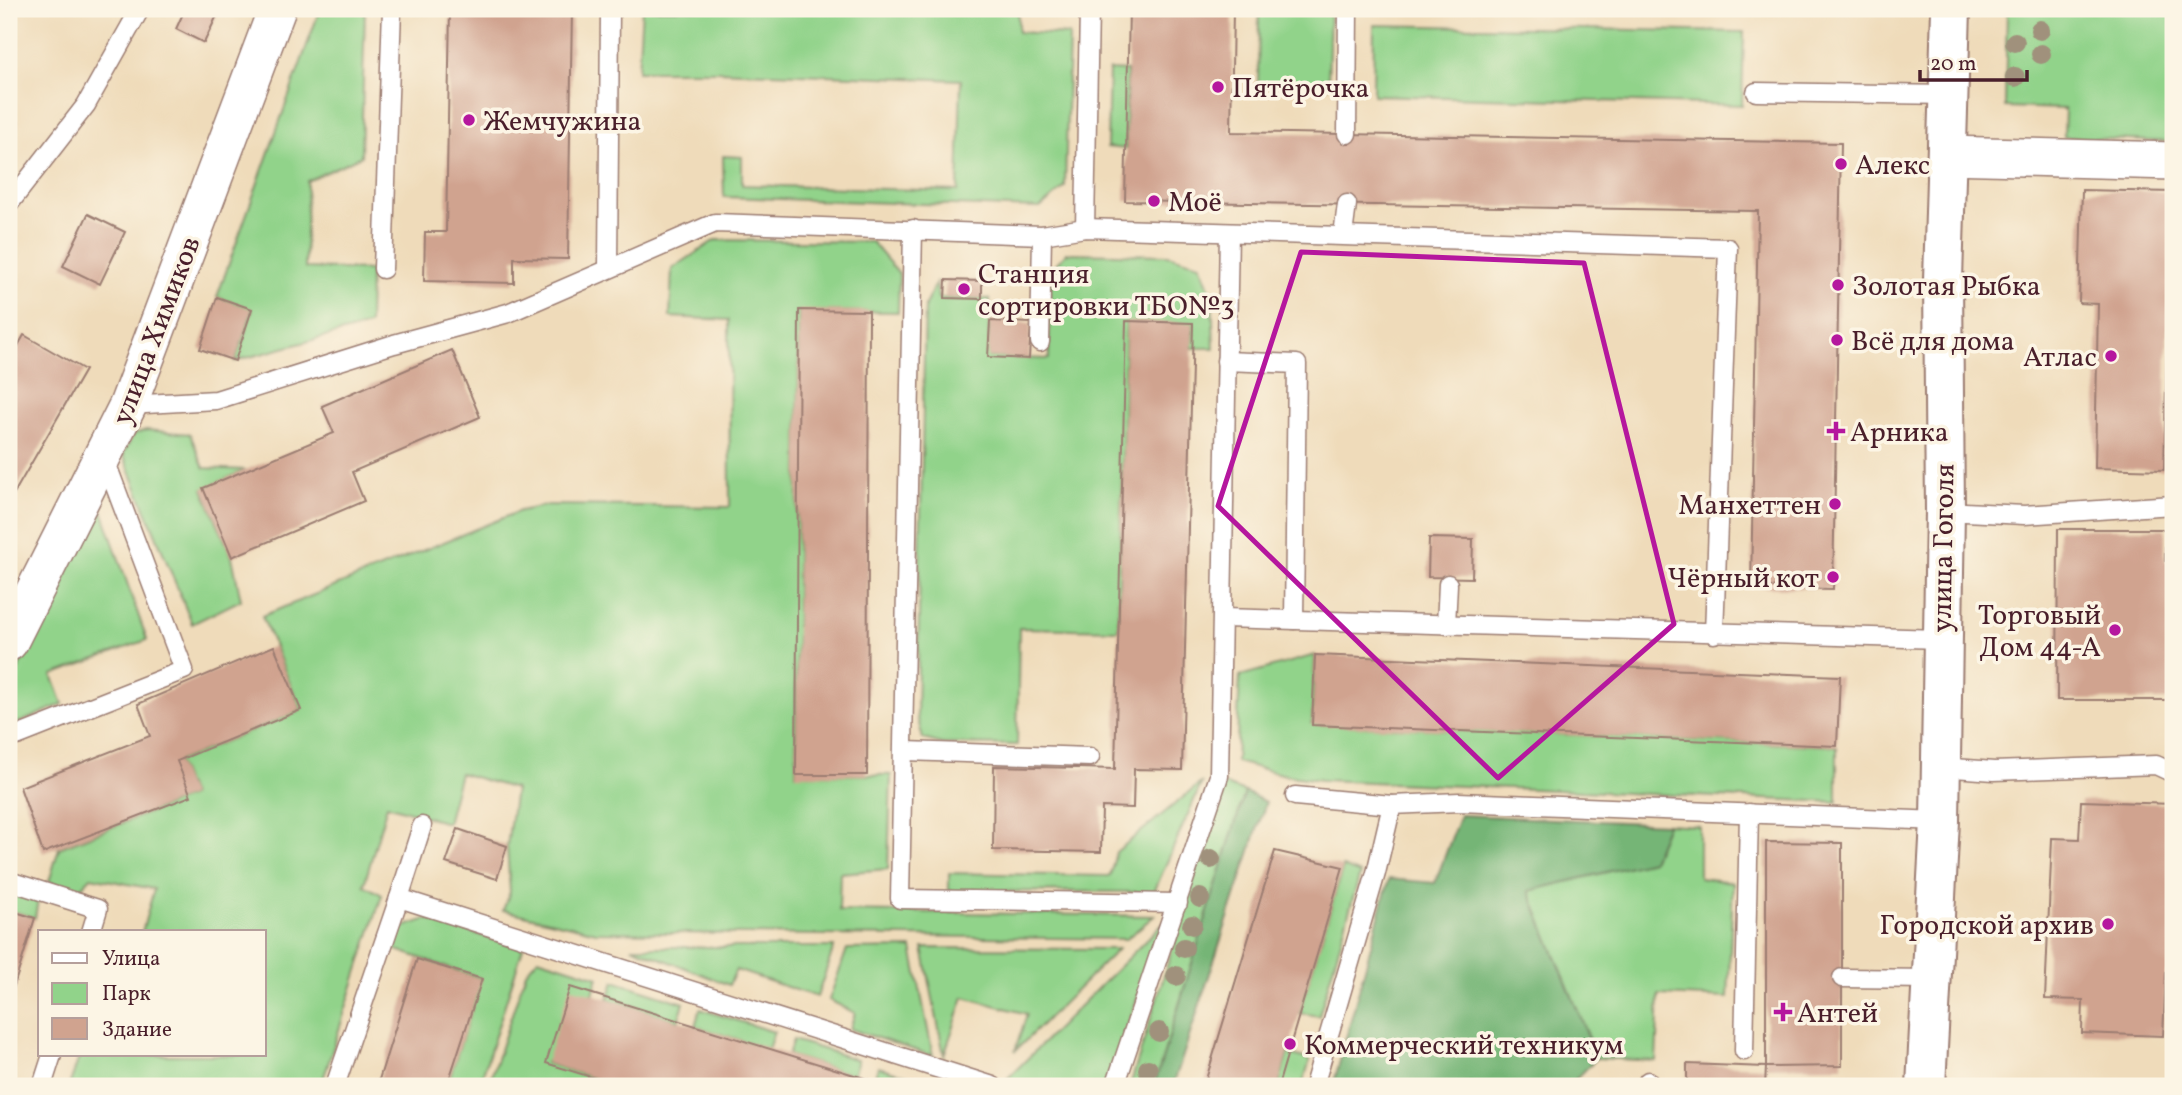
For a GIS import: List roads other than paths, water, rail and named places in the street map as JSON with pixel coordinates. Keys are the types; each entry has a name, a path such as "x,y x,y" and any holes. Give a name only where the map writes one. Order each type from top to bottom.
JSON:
{"street":[{"name":"улица Химиков","path":"9,642 128,405 277,9"},
{"name":"улица Гоголя","path":"1926,1086 1940,821 1940,639 1945,511 1943,280 1951,9"},
{"path":"1947,155 2173,161"}],"lane":[{"path":"9,204 86,105 140,9"},
{"path":"383,269 392,9"},
{"path":"608,268 610,9"},
{"path":"1084,228 1089,9"},
{"path":"1347,134 1348,9"},
{"path":"1756,92 1950,95"},
{"path":"1343,235 1347,204"},
{"path":"128,405 216,400 394,344 508,313 715,223 1042,234 1084,228 1728,248 1714,634"},
{"path":"913,229 905,751 900,899 1178,903"},
{"path":"1115,1086 1219,776 1229,233"},
{"path":"1040,342 1042,234"},
{"path":"1226,361 1297,363 1294,620"},
{"path":"17,736 184,670 104,457"},
{"path":"1945,511 2024,515 2173,505"},
{"path":"1446,625 1448,584"},
{"path":"1224,618 1940,639"},
{"path":"905,751 1090,757"},
{"path":"1941,767 1994,771 2156,765 2173,773"},
{"path":"1295,796 1392,805 1459,802 1940,821"},
{"path":"1314,1086 1376,873 1392,805"},
{"path":"1744,1051 1749,813"},
{"path":"335,1086 422,826"},
{"path":"9,881 98,909 92,930"},
{"path":"399,898 958,1080 993,1086"},
{"path":"1842,978 1932,979"},
{"path":"42,1086 52,1056"}],"place":[{"name":"Пятёрочка","path":"1218,87"},
{"name":"Жемчужина","path":"469,120"},
{"name":"Алекс","path":"1841,164"},
{"name":"Моё","path":"1154,201"},
{"name":"Золотая Рыбка","path":"1838,285"},
{"name":"Станция сортировки ТБО№3","path":"964,289"},
{"name":"Всё для дома","path":"1837,340"},
{"name":"Атлас","path":"2111,356"},
{"name":"Арника","path":"1836,431"},
{"name":"Манхеттен","path":"1835,504"},
{"name":"Чёрный кот","path":"1833,577"},
{"name":"Торговый Дом 44-А","path":"2115,630"},
{"name":"Городской архив","path":"2108,924"},
{"name":"Антей","path":"1783,1012"},
{"name":"Коммерческий техникум","path":"1290,1044"}]}
